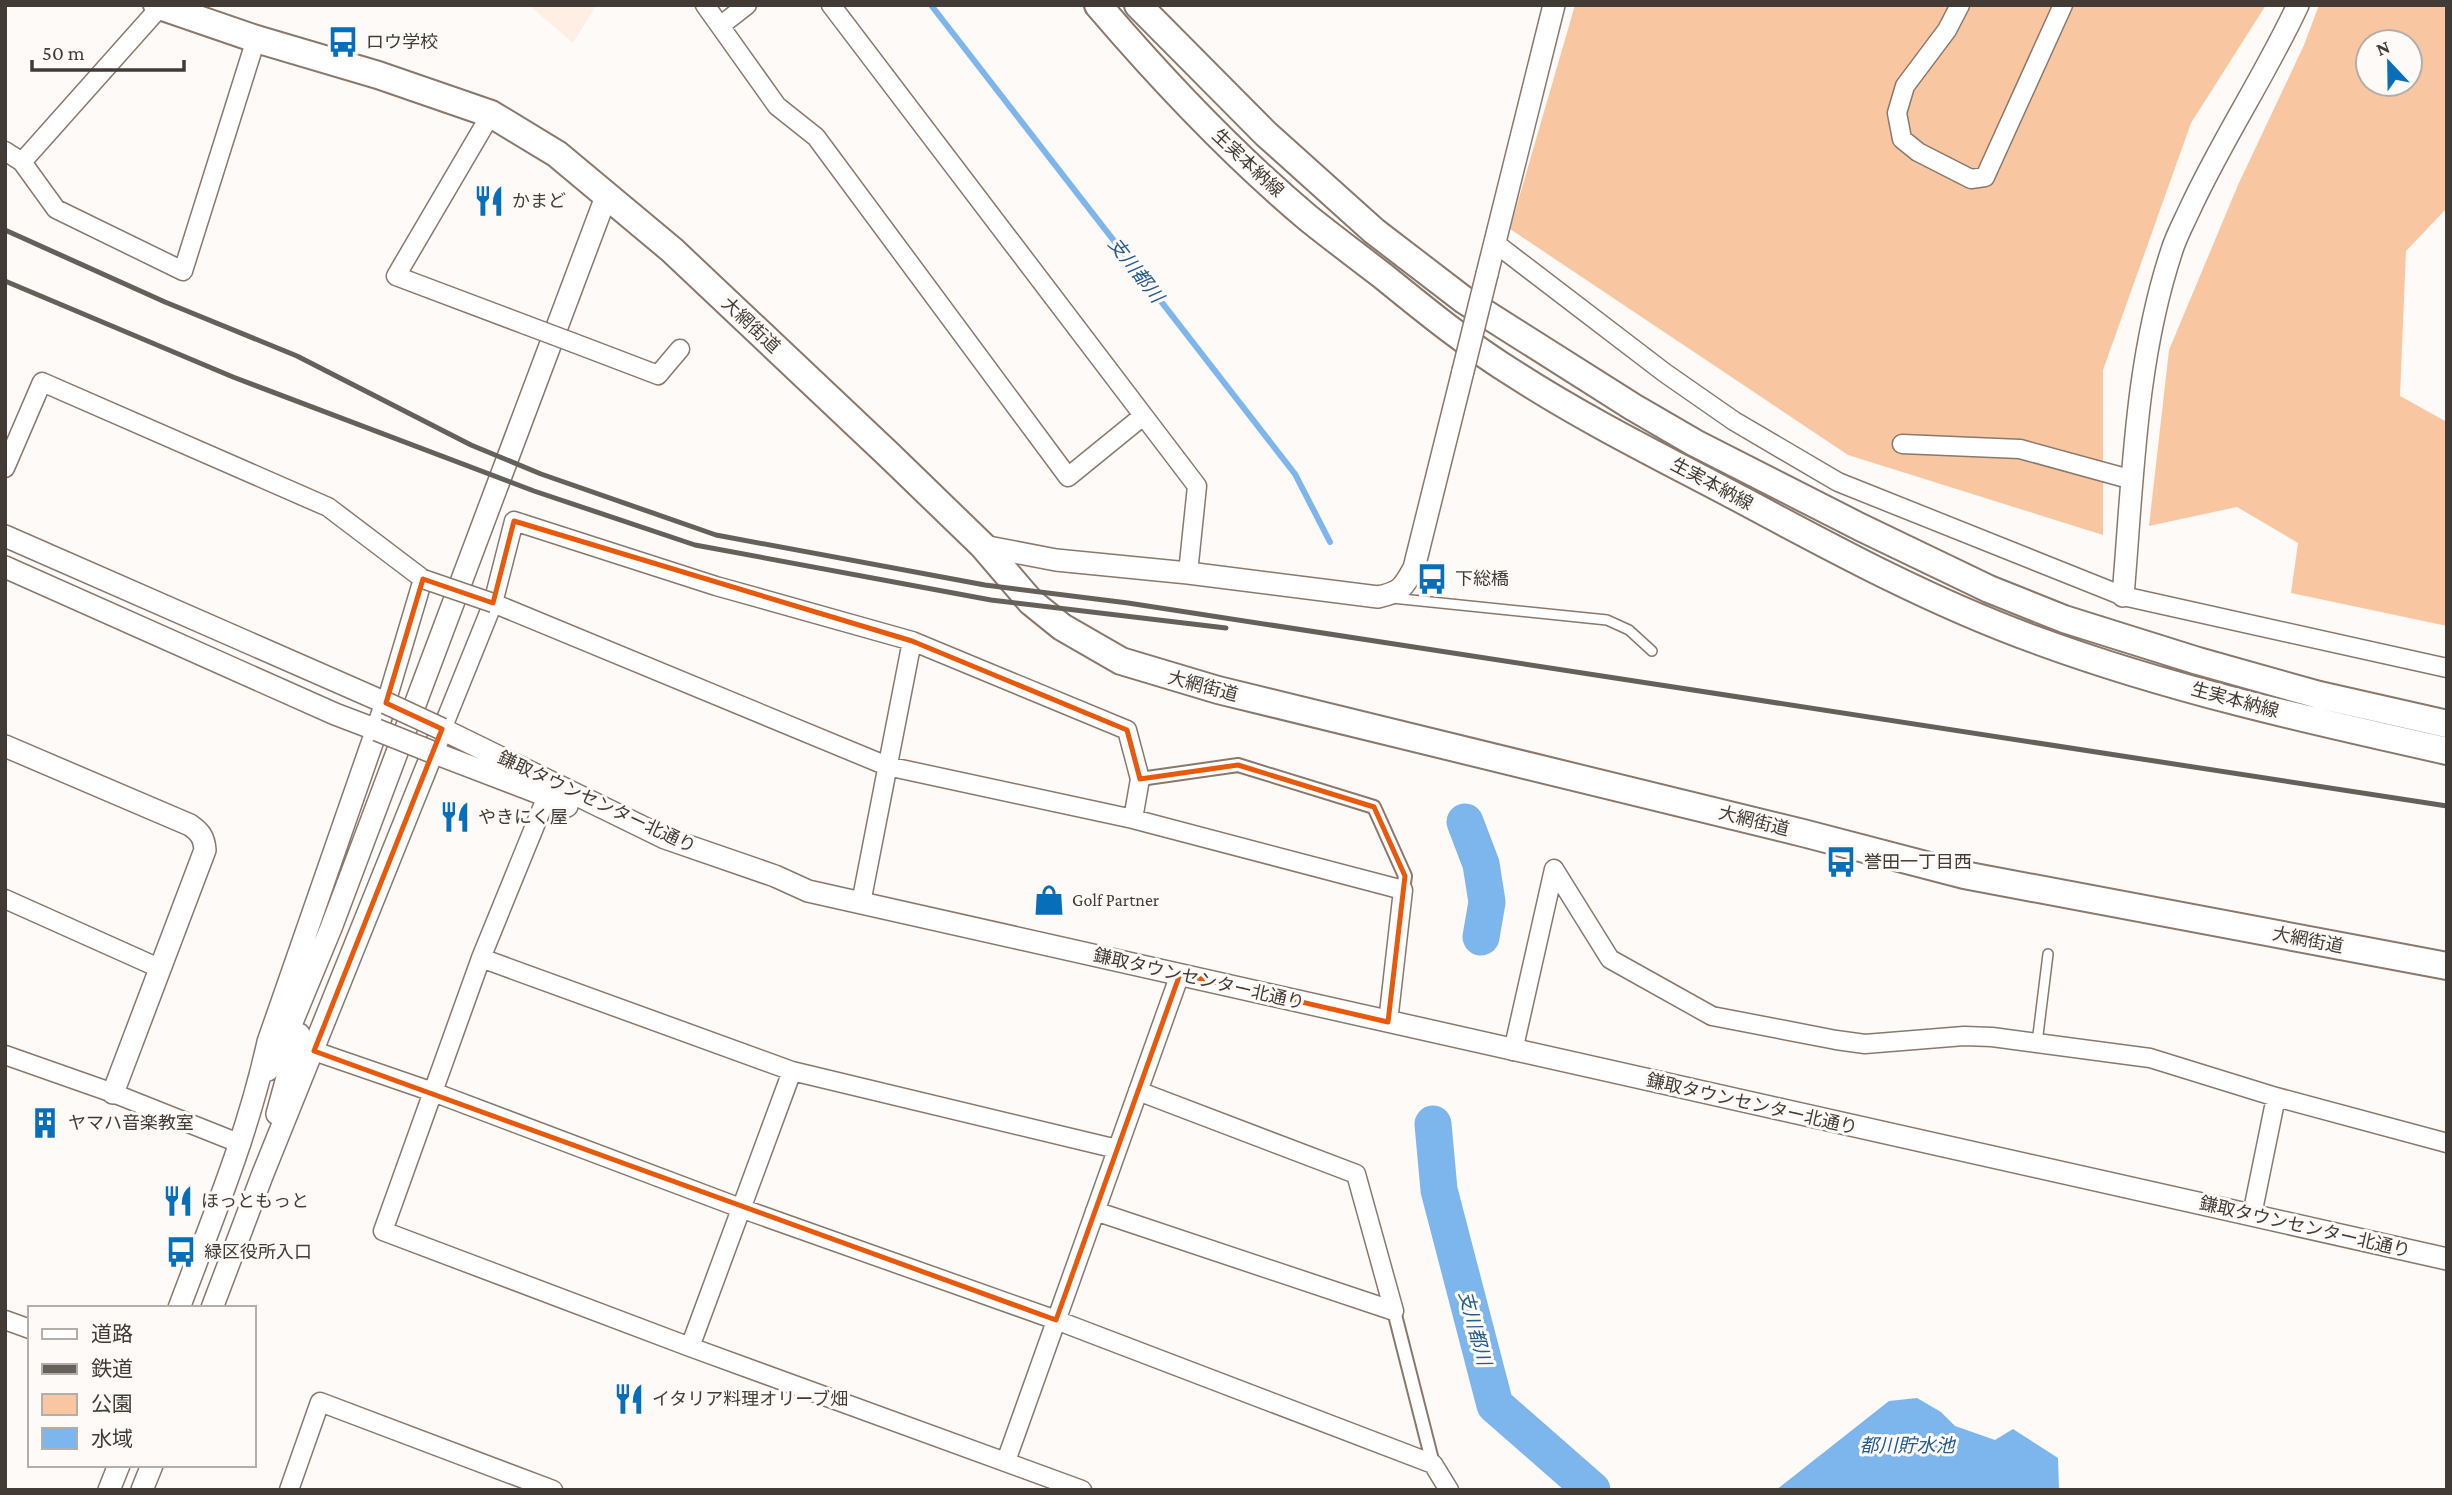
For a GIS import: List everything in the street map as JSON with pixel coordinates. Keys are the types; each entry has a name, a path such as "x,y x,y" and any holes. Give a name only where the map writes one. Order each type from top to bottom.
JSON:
{"main road":[{"name":"生実本納線","path":"1098,5 1152,68 1200,117 1308,218 1452,332 1575,411 1885,575 1983,620 2107,664 2216,696 2447,751"},
{"name":"生実本納線","path":"1138,5 1266,134 1374,231 1464,300 1695,443 1860,527 1990,589 2064,619 2319,695 2447,724"},
{"name":"大網街道","path":"159,6 256,39 378,75 491,114 557,154 672,250 983,545 1031,602 1062,627 1121,661 1163,675 1791,830 1964,876 2447,966"}],"street":[{"path":"705,5 777,106 816,137 1068,477 1143,416"},
{"path":"720,26 747,5"},
{"path":"831,5 1197,486 1188,573"},
{"path":"983,545 1056,560 1188,573 1378,597 1395,593 1404,587 1414,568 1554,5"},
{"path":"1960,5 1947,30 1905,86 1897,113 1902,139 1918,152 1971,179 1985,177 2063,5"},
{"path":"2123,596 2143,365 2156,305 2173,248 2200,188 2280,45 2298,5"},
{"path":"22,162 159,6"},
{"path":"5,151 22,162 56,209 183,271 256,39"},
{"path":"491,114 396,276 658,375 680,349"},
{"path":"259,1086 284,1044 331,928 607,194"},
{"path":"1495,243 1665,373 1734,421 1838,482 2123,596 2447,668"},
{"path":"5,468 42,382 328,507 423,579 493,603 887,766 1133,819 1403,890"},
{"path":"1902,444 2020,449 2133,480"},
{"path":"213,1306 262,1176 493,603 514,521 716,586 912,641 1127,730 1140,779 1133,819"},
{"name":"鎌取タウンセンター北通り","path":"5,537 442,729 664,838 775,876 808,891 2447,1259"},
{"path":"5,567 335,714 547,796 677,857 770,886 808,891"},
{"path":"180,1306 242,1144 259,1086 268,1042 386,704 423,579"},
{"path":"861,903 912,641"},
{"path":"5,746 190,825 199,831 204,839 205,850 113,1093"},
{"path":"1140,779 1238,765 1374,807 1405,876 1388,1022"},
{"path":"547,796 481,958 383,1231 690,1347 1082,1490"},
{"path":"1513,1051 1554,869 1610,959 1712,1016 1866,1044 1964,1036 1992,1037 2150,1058 2276,1097 2447,1143"},
{"path":"5,899 159,968"},
{"path":"262,1176 284,1082 331,928"},
{"path":"481,958 792,1071 1117,1149"},
{"path":"1006,1461 1180,974"},
{"path":"314,1051 433,1092 743,1209 1056,1320 1433,1464"},
{"path":"5,1055 113,1093 242,1144"},
{"path":"690,1347 792,1071"},
{"path":"1138,1091 1356,1174 1433,1464 1450,1490"},
{"path":"2252,1215 2276,1097"},
{"path":"1095,1211 1394,1311"},
{"path":"5,1320 28,1328"},
{"path":"289,1490 320,1402 553,1490"},
{"path":"109,1490 117,1467"},
{"path":"142,1490 151,1467"}],"lane":[{"path":"1378,597 1607,620 1629,630 1652,651"},
{"path":"2037,1043 2048,954"}],"highlighted area":[{"path":"514,521 912,641 1127,730 1140,779 1238,765 1374,807 1405,876 1388,1022 1180,974 1056,1320 314,1051 442,729 386,703 423,579 493,603"}],"shaded area":[{"path":"529,5 594,5 594,9 573,43"}],"green space":[{"path":"1575,5 2266,5 2191,123 2103,370 2103,535 1848,455 1510,229"},
{"path":"2319,5 2447,5 2447,208 2406,251 2400,396 2447,422 2447,626 2291,593 2298,543 2237,507 2149,526 2169,350 2238,185 2304,45"}],"water":[{"name":"都川貯水池","path":"1917,1398 1941,1412 1955,1426 1995,1440 2013,1429 2058,1458 2059,1490 1776,1490 1889,1401"}],"waterway":[{"name":"支川都川","path":"931,5 1295,474 1330,542"},
{"name":"支川都川","path":"1465,822 1481,864 1487,902 1481,937"},
{"name":"支川都川","path":"1433,1124 1439,1190 1495,1405 1592,1490"}],"railway":[{"path":"5,230 165,302 297,356 471,445 541,474 716,535 985,585 1128,603 2447,806"},
{"path":"5,281 233,377 534,491 695,545 991,600 1226,628"}],"place":[{"name":"ロウ学校","path":"343,42"},
{"name":"かまど","path":"489,201"},
{"name":"下総橋","path":"1432,579"},
{"name":"やきにく屋","path":"455,817"},
{"name":"誉田一丁目西","path":"1841,862"},
{"name":"Golf Partner","path":"1049,900"},
{"name":"ヤマハ音楽教室","path":"45,1123"},
{"name":"ほっともっと","path":"178,1201"},
{"name":"緑区役所入口","path":"181,1252"},
{"name":"イタリア料理オリーブ畑","path":"629,1399"}]}
